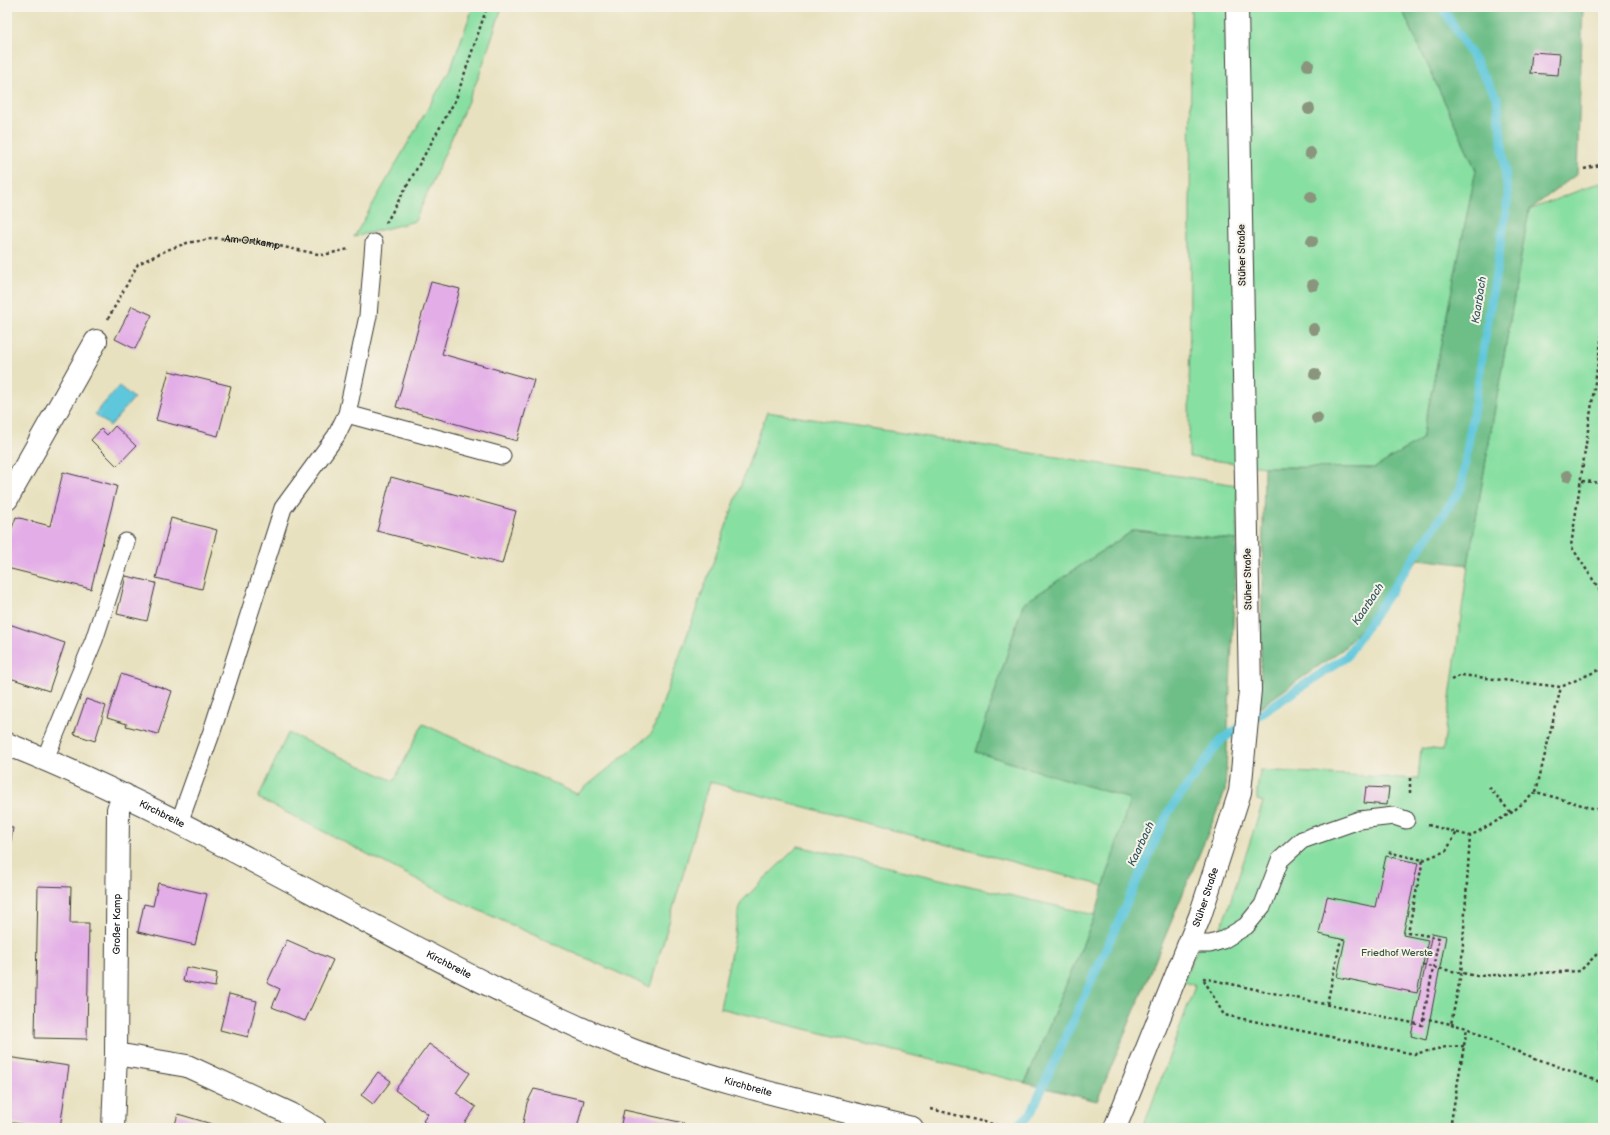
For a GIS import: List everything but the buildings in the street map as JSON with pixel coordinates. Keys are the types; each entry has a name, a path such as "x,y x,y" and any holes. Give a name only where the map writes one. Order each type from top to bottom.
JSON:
{"street":[{"name":"Stüher Straße","path":"1115,1128 1187,944 1200,916 1240,792 1246,741 1250,690 1237,7"},
{"path":"7,499 96,341"},
{"name":"Kirchbreite","path":"7,744 45,759 125,795 437,960 539,1009 636,1051 736,1084 912,1128"},
{"name":"Großer Kamp","path":"113,1128 116,1054 118,810 125,795"},
{"path":"116,1054 187,1066 291,1114 314,1128"}],"lane":[{"path":"179,823 212,731 283,508 336,436 347,414 368,316 374,243"},
{"path":"347,414 502,456"},
{"path":"45,759 94,640 126,542"},
{"path":"1187,944 1210,944 1223,940 1246,926 1263,905 1280,860 1302,840 1359,820 1394,816 1406,820"}],"path":[{"path":"374,243 456,99 487,7"},
{"path":"1584,169 1603,164"},
{"name":"Am Ortkamp","path":"96,341 138,264 167,250 188,243 217,238 259,242 323,255 374,243"},
{"path":"1603,328 1582,481 1571,546 1603,595"},
{"path":"1582,481 1603,484"},
{"path":"1451,680 1461,675 1561,687 1603,668"},
{"path":"1406,820 1470,836 1511,813 1536,792 1561,687"},
{"path":"1410,778 1410,793"},
{"path":"1489,787 1511,813"},
{"path":"1536,792 1603,811"},
{"path":"1387,852 1423,860 1446,851 1457,832"},
{"path":"1451,1024 1461,974 1470,836"},
{"path":"1215,981 1422,1025 1439,938 1408,932 1423,860"},
{"path":"1327,1004 1341,939"},
{"path":"1422,965 1477,976 1580,971 1603,949 1603,945"},
{"path":"1203,978 1224,1015 1414,1054 1446,1047 1464,1046"},
{"path":"1423,1018 1467,1028 1505,1047 1602,1083"},
{"path":"1450,1128 1467,1028"},
{"path":"928,1109 1009,1128"},
{"path":"1193,1128 1194,1126 1204,1128"}],"green space":[{"path":"473,7 502,7 479,76 415,221 354,237 451,68"},
{"path":"1191,7 1401,7 1476,170 1422,439 1375,468 1264,467 1189,457"},
{"path":"1401,7 1583,7 1577,174 1529,210 1468,565 1419,559 1343,649 1260,707 1264,467 1375,468 1422,439 1476,170"},
{"name":"Friedhof Werste","path":"1603,181 1603,1128 1143,1128 1195,986 1183,981 1204,933 1217,937 1228,909 1263,802 1257,800 1260,770 1418,779 1421,748 1443,750 1468,565 1529,210"},
{"path":"767,412 1237,485 1237,540 1134,530 1023,604 976,752 1131,799 1104,886 710,782 650,987 467,905 258,798 288,733 394,781 423,724 577,794 652,733"},
{"path":"1134,530 1237,540 1225,792 1097,1101 1025,1083 1095,915 1130,799 976,752 1023,604"},
{"path":"798,846 1095,915 1025,1083 720,1008 741,902"}],"water":[{"path":"119,386 134,398 110,426 95,414"}],"waterway":[{"name":"Kaarbach","path":"1015,1128 1031,1113 1169,811 1221,740 1346,657 1461,488 1508,198 1497,97 1442,7"}]}
